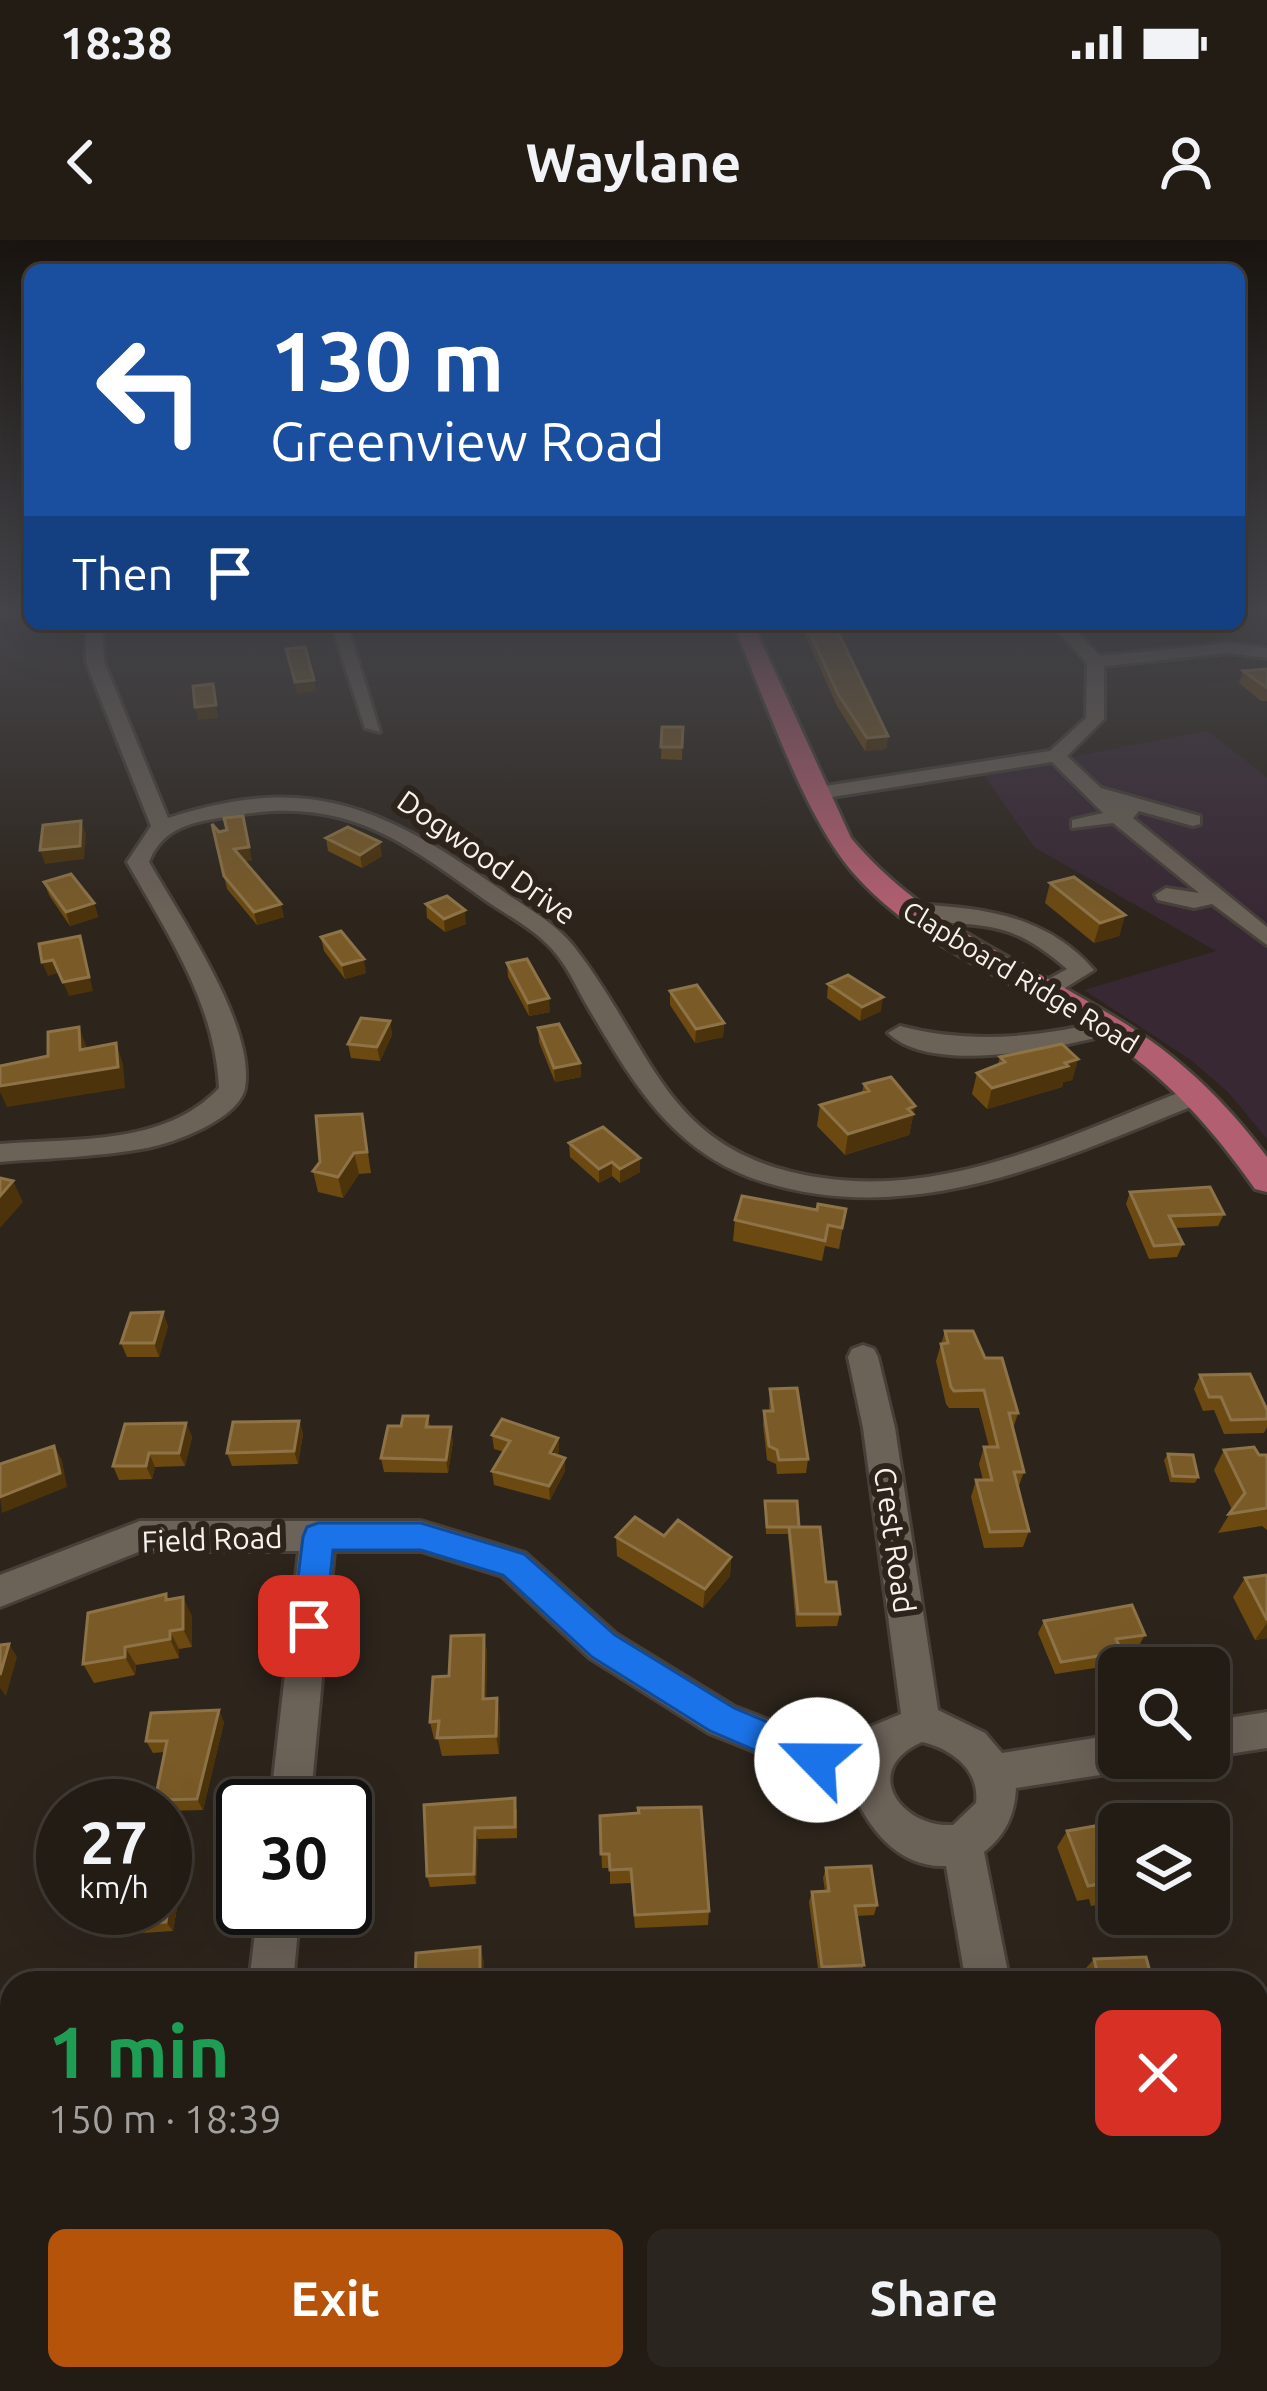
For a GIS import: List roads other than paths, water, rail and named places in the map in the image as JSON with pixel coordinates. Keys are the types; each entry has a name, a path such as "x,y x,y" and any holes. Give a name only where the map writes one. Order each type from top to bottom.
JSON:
{"main road":[{"name":"Clapboard Ridge Road","path":"784,714 859,867 907,911 1111,1027 1198,1094 1267,1181"}],"street":[{"path":"0,1153 146,1140 206,1118 232,1090 233,1051 205,979 138,862 145,838 160,824 116,714"},
{"path":"369,714 374,728"},
{"path":"819,793 1056,756 1095,714"},
{"path":"1056,756 1119,817 1267,938"},
{"path":"1087,789 1193,820"},
{"name":"Dogwood Drive","path":"160,824 236,808 304,804 346,808 390,824 562,945 657,1102 712,1154 777,1177 855,1192 959,1182 1198,1094"},
{"path":"1079,824 1166,811"},
{"path":"1166,895 1194,901 1217,896"},
{"path":"907,911 979,914 1031,927 1082,970 1044,991"},
{"path":"900,1033 929,1044 982,1044 1111,1027"},
{"name":"Crest Road","path":"863,1357 879,1428 921,1724"},
{"name":"Field Road","path":"0,1591 140,1536 421,1536 513,1564 603,1646 722,1720 868,1778"},
{"path":"293,1779 318,1537"},
{"path":"921,1724 964,1736 993,1773 992,1815 980,1832 962,1843 937,1846 911,1839 882,1813 868,1778 883,1740 921,1724"},
{"path":"1230,1736 1267,1730"},
{"path":"993,1773 1098,1756"},
{"path":"962,1843 986,1971"},
{"path":"272,1971 276,1935"}]}
